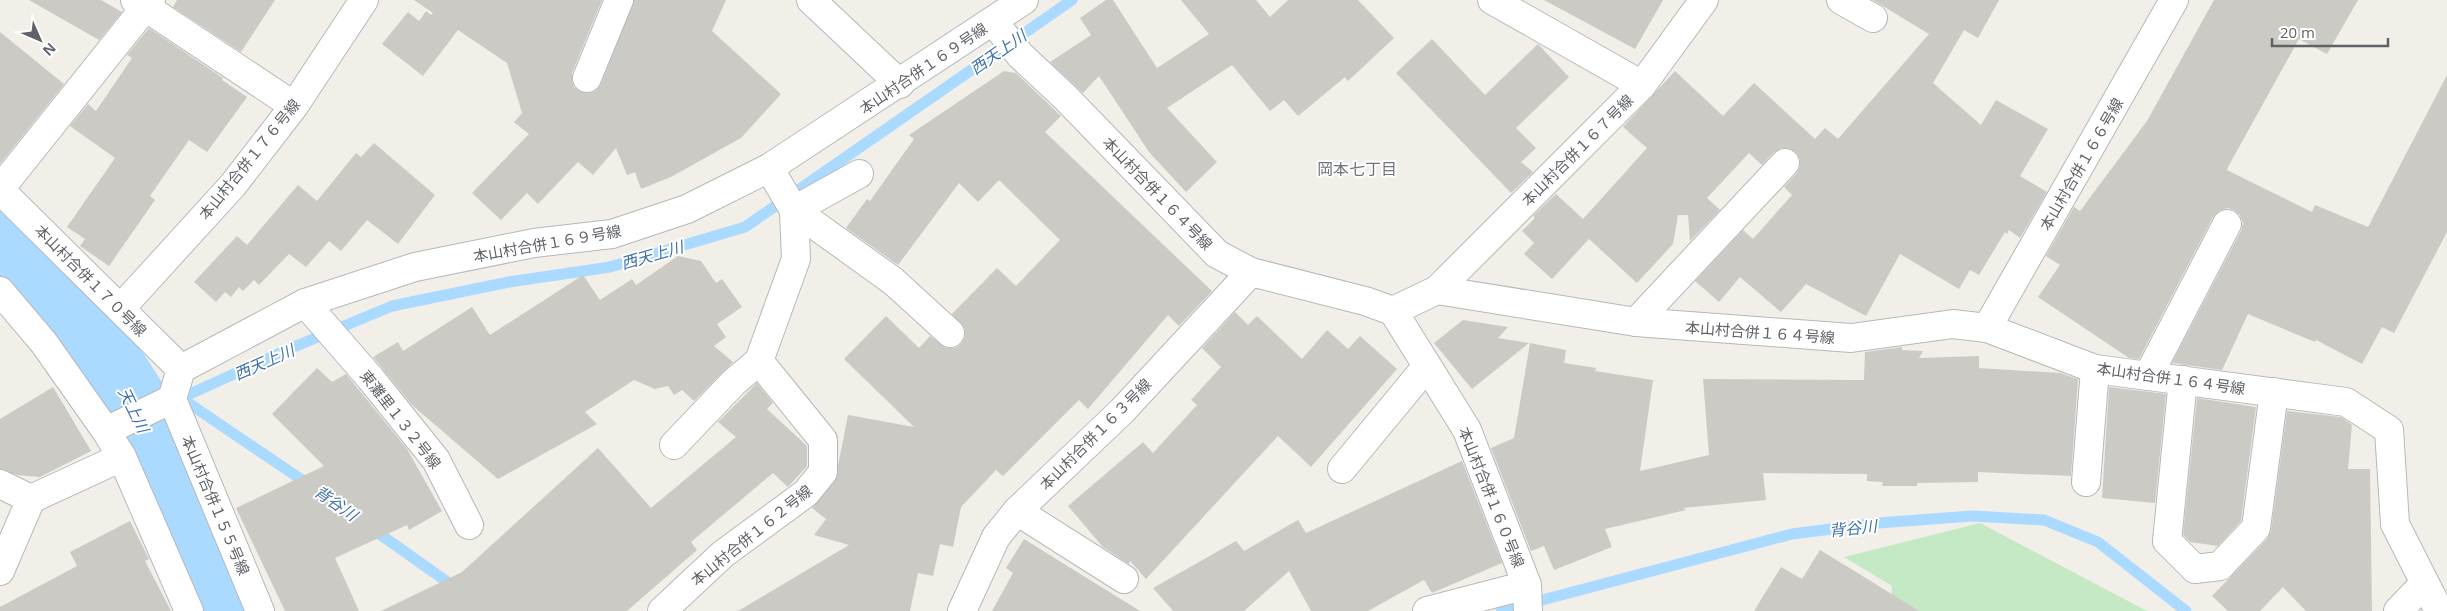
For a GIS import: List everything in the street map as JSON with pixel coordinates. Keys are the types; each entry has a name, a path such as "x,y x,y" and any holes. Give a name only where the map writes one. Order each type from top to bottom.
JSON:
{"street":[{"name":"本山村合併１７６号線","path":"121,308 233,185 294,106 364,0"},
{"path":"587,78 619,0"},
{"path":"811,0 900,84"},
{"name":"本山村合併１６９号線","path":"181,369 305,303 415,266 534,243 612,234 687,210 769,168 900,84 1024,0"},
{"path":"1492,0 1642,85"},
{"name":"本山村合併１６７号線","path":"1437,290 1642,85 1704,0"},
{"path":"1841,0 1873,18"},
{"name":"本山村合併１６６号線","path":"1987,328 2174,0"},
{"path":"0,190 144,2 294,106"},
{"name":"本山村合併１６４号線","path":"993,21 1020,56 1065,97 1217,254 1251,272 1365,301 1393,311"},
{"path":"1636,322 1785,163"},
{"path":"769,168 794,210 893,280 950,333"},
{"path":"794,210 859,174"},
{"name":"本山村合併１７０号線","path":"0,190 181,369"},
{"path":"674,445 734,382 759,361 796,259 794,210"},
{"path":"2148,376 2227,224"},
{"name":"本山村合併１６３号線","path":"962,611 996,537 1017,511 1122,411 1251,272"},
{"path":"1393,311 1437,290"},
{"name":"本山村合併１６４号線","path":"1437,290 1636,322 1851,338 1953,324 1987,328 2095,369 2346,402 2389,430 2395,524 2439,611"},
{"path":"0,291 44,343 122,457 190,611"},
{"name":"東灘里１３２号線","path":"305,303 341,343 436,460 469,525"},
{"name":"本山村合併１６０号線","path":"1393,311 1467,430 1528,598"},
{"name":"本山村合併１６２号線","path":"662,611 723,554 806,493 823,472 823,440 759,361"},
{"path":"1342,469 1427,366"},
{"path":"106,431 172,399 181,369"},
{"path":"2086,482 2095,369"},
{"path":"2183,380 2167,541 2195,570 2220,566 2256,528 2274,392"},
{"name":"本山村合併１５５号線","path":"172,399 260,611"},
{"path":"0,571 30,499 122,457"},
{"path":"0,484 30,499"},
{"path":"1017,511 1124,578"},
{"path":"2398,611 2424,584"},
{"path":"1427,611 1528,598"}],"green space":[{"path":"1980,523 2147,611 1890,611 1892,586 1844,557"}],"building":[{"path":"29,0 101,0 122,12 99,40"},
{"path":"177,0 275,0 241,52 173,7"},
{"path":"414,0 602,0 572,73 574,87 581,92 589,93 596,91 601,84 634,0 726,0 712,31 781,94 741,138 671,177 641,189 635,172 627,175 616,148 593,175 578,162 538,204 527,193 501,220 472,193 529,134 514,122 522,113 507,63 458,30 423,76 382,44 408,12 419,21 426,11 431,15 433,13"},
{"path":"1106,0 1113,0 1157,68 1209,34 1181,0 1256,0 1270,17 1288,0 1358,0 1394,38 1348,81 1345,77 1298,116 1284,100 1270,111 1232,65 1167,108 1217,162 1186,192 1149,152 1099,76 1083,93 1050,62 1091,35 1080,18"},
{"path":"1544,0 1663,0 1635,49"},
{"path":"1873,0 1999,0 1978,38 1964,30 1933,83 1981,125 1996,100 2048,129 2020,176 2047,192 2020,238 2009,230 2007,234 2005,232 1979,275 1970,270 1959,289 1900,254 1866,316 1806,284 1781,312 1740,277 1719,302 1695,281 1743,230 1753,239 1792,195 1784,187 1797,173 1800,159 1796,152 1788,148 1781,148 1774,152 1762,165 1749,153 1707,198 1720,210 1690,241 1688,215 1678,215 1673,244 1637,283 1589,239 1552,279 1524,254 1534,243 1522,231 1535,218 1533,216 1556,194 1583,219 1647,148 1623,127 1675,71 1723,116 1754,83 1815,139 1825,128 1838,139 1929,34"},
{"path":"2214,0 2358,0 2327,54 2299,39 2227,170 2312,212 2315,205 2368,227 2447,75 2447,232 2394,333 2382,327 2362,364 2316,340 2315,342 2248,314 2222,370 2172,363 2241,231 2243,223 2240,215 2234,210 2227,208 2219,211 2213,217 2139,359 2129,358 2038,297 2060,265 2046,256 2074,207 2080,211 2147,121"},
{"path":"149,28 223,78 222,80 247,97 207,152 189,140 150,196 155,200 109,266 80,246 85,239 67,227 115,158 70,126 88,104 96,111 132,58 127,55"},
{"path":"0,32 64,84 0,164"},
{"path":"1432,39 1485,95 1538,44 1569,77 1516,128 1536,148 1521,162 1533,172 1511,193 1396,73"},
{"path":"1004,71 1016,73 1061,116 1045,132 1212,291 1179,326 1168,315 1088,409 1079,400 1003,476 996,470 961,507 953,547 940,544 933,576 918,573 910,611 738,611 849,545 814,535 826,519 812,508 835,481 848,415 914,427 844,359 886,316 919,348 930,336 946,348 955,348 961,344 965,337 965,329 952,314 997,268 1016,286 1060,240 999,180 978,202 959,183 898,265 846,228 867,199 870,201 914,139 909,135"},
{"path":"374,143 435,195 398,244 367,220 341,251 329,241 306,267 289,254 259,285 254,280 243,291 239,287 231,297 225,292 216,302 194,282 237,236 247,245 298,185 317,201 356,153 361,157"},
{"path":"678,256 701,261 716,283 722,279 742,307 717,324 726,337 714,346 733,362 694,401 682,390 674,395 668,386 655,389 634,380 585,412 597,424 498,479 412,405 373,357 398,342 403,351 472,307 490,335 583,275 600,300 632,279 636,285"},
{"path":"1235,312 1248,325 1257,316 1302,359 1327,330 1348,349 1360,336 1397,369 1311,467 1278,436 1146,579 1130,561 1129,564 1103,547 1068,506 1143,442 1153,453 1197,405 1191,400 1221,367 1202,348"},
{"path":"1463,320 1508,327 1498,338 1529,343 1472,389 1434,343"},
{"path":"1530,343 1566,350 1564,363 1596,368 1595,371 1653,380 1640,471 1709,455 1703,379 1864,380 1865,352 1902,347 1902,350 1923,351 1919,358 1979,356 1979,368 2060,373 2078,379 2071,476 1978,472 1978,482 1917,483 1917,486 1882,486 1883,482 1867,481 1867,474 1763,473 1766,500 1683,508 1686,510 1605,529 1612,547 1554,570 1544,546 1531,551 1491,448 1514,438"},
{"path":"317,368 332,382 346,374 407,449 442,511 409,530 407,525 335,558 359,611 285,611 236,508 324,466 272,414"},
{"path":"757,383 773,403 767,409 807,446 807,466 788,487 773,473 691,542 697,550 627,611 381,611 462,572 598,448 651,508 736,437 718,422"},
{"path":"53,387 91,451 40,477 17,475 0,469 0,419"},
{"path":"2109,387 2166,394 2155,503 2102,498"},
{"path":"2197,398 2256,407 2241,521 2218,546 2190,542 2183,535"},
{"path":"2287,411 2341,417 2352,425 2348,469 2370,469 2372,611 2306,611 2283,587 2260,611 2228,611 2212,596 2267,539 2271,531"},
{"path":"1462,461 1502,563 1432,593 1424,580 1368,611 1311,611 1289,571 1244,611 1173,611 1153,588 1236,541 1244,551 1298,520 1306,533"},
{"path":"130,521 149,559 145,561 171,611 0,611 0,607 77,566 70,552"},
{"path":"1024,539 1140,611 992,611 1013,573 1006,568"},
{"path":"1820,550 1919,611 1754,611 1781,567 1802,579"}],"waterway":[{"name":"西天上川","path":"181,398 289,349 392,306 509,282 610,267 745,227 1072,0"},
{"name":"天上川","path":"0,239 23,261 115,374 133,402 218,611"},
{"name":"背谷川","path":"115,374 145,385"},
{"name":"背谷川","path":"181,398 311,486"},
{"name":"背谷川","path":"1501,611 1792,534 1878,523 1972,516 2044,520 2098,542 2186,611"},
{"name":"背谷川","path":"371,528 456,588"}],"district":[{"name":"岡本七丁目","path":"1357,169"}]}
